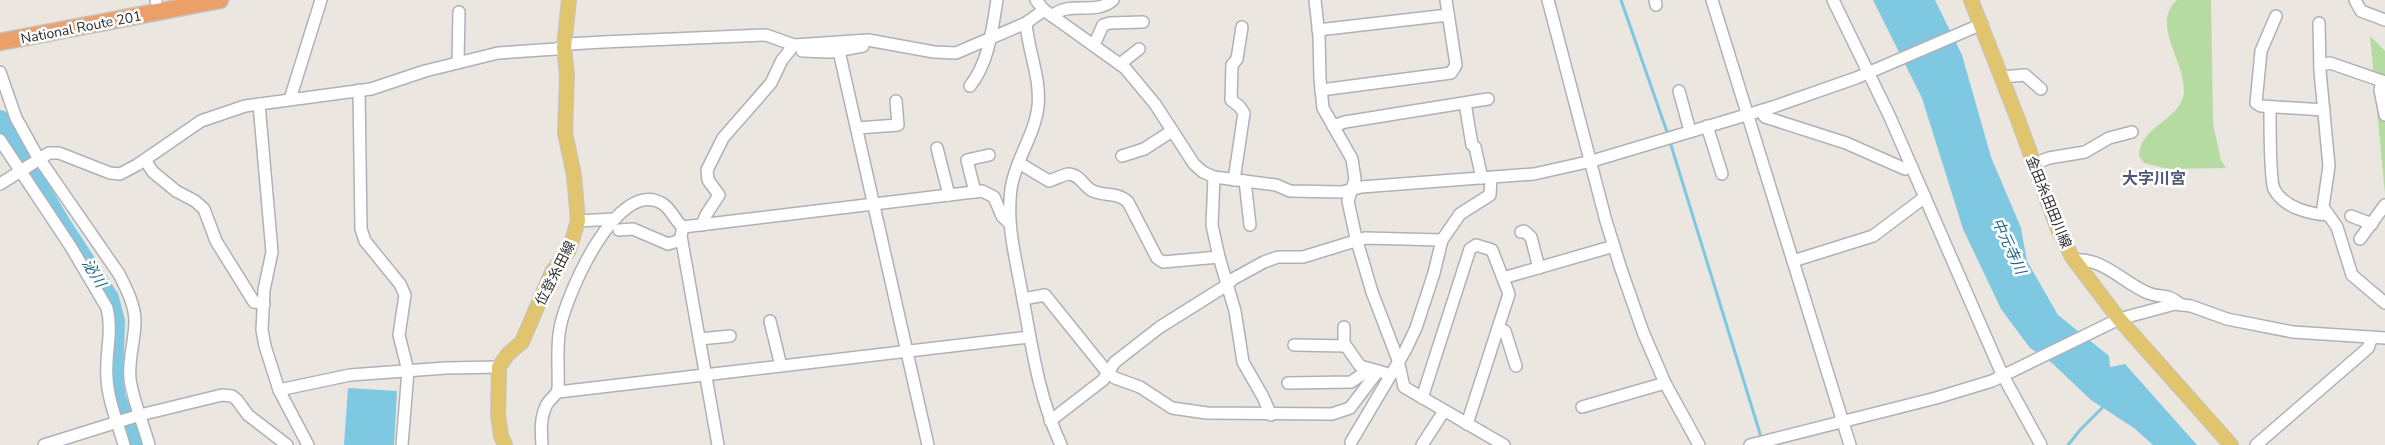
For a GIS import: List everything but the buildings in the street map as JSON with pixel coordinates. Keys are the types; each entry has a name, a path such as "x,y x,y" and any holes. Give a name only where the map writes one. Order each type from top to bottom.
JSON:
{"highway":[{"name":"National Route 201","path":"0,30 158,0"},
{"name":"National Route 201","path":"0,42 220,0"}],"main road":[{"name":"位登糸田線","path":"499,367 508,354 522,342 552,272 569,250 578,221 574,175 565,133 567,75 564,47 569,0"},
{"name":"金田糸田田川線","path":"1971,0 1975,26 2002,77 2057,227 2074,260 2115,320 2231,445"},
{"path":"499,367 498,415 501,436 505,445"}],"street":[{"path":"290,99 321,0"},
{"path":"970,86 980,74 991,38 997,0"},
{"path":"1036,0 1048,13 1120,64 1154,104 1194,164 1203,172 1214,177 1276,186 1290,191 1342,192 1352,189 1534,174 1592,161 1761,110 1871,71 1975,26"},
{"path":"702,225 719,195 708,180 707,170 723,138 771,83 782,60 792,48 868,40 934,52 956,53 1048,13 1060,10 1098,8 1113,0"},
{"path":"1314,0 1323,108 1352,159 1354,179 1348,201 1357,241 1372,292 1398,360 1404,387 1504,445"},
{"path":"1321,90 1451,73 1456,65 1446,0"},
{"path":"1548,0 1614,246 1643,332 1665,383 1699,445"},
{"path":"1712,0 1850,445"},
{"path":"1833,0 1871,71 1925,197 2041,445"},
{"path":"2355,0 2361,12 2385,20"},
{"path":"458,62 459,12"},
{"path":"1318,30 1448,15"},
{"path":"2276,16 2261,51 2256,102 2260,106 2324,110"},
{"path":"1094,45 1103,25 1143,22"},
{"path":"1026,23 1038,84 1038,105 1035,123 1018,164 1011,191 1009,223 1038,383 1050,421 1061,445"},
{"path":"2319,23 2320,65 2330,166 2323,207 2337,227 2352,275 2385,303"},
{"path":"1242,27 1237,59 1232,65 1231,100 1240,106 1244,113 1239,181 1250,224"},
{"path":"0,184 49,153 59,154 110,173 120,174 145,160 201,120 245,106 359,90 458,62 498,53 564,47 569,44 766,35 792,48 840,51 866,46 868,40"},
{"path":"1120,64 1139,49"},
{"path":"840,51 928,445"},
{"path":"2320,65 2330,63 2384,82 2380,90 2385,115"},
{"path":"0,72 16,118 38,160 119,274 128,291 135,322 130,376 138,416 149,445"},
{"path":"2002,77 2025,75 2041,89"},
{"path":"359,90 361,229 365,241 400,284 405,295 400,335 408,371 402,445"},
{"path":"1679,91 1690,132"},
{"path":"1333,126 1345,122 1488,99"},
{"path":"857,128 898,125 896,101"},
{"path":"1288,383 1351,382 1379,372 1398,360 1416,328 1434,273 1442,240 1460,214 1490,194 1475,147 1472,144 1464,103"},
{"path":"259,104 272,252 264,290 262,330 279,390 308,445"},
{"path":"2270,107 2274,188 2283,201 2312,214 2328,214"},
{"path":"1761,110 1765,117 1846,144 1905,169 1912,167"},
{"path":"1707,126 1722,174"},
{"path":"1122,156 1144,149 1172,131"},
{"path":"2033,164 2049,158 2085,152 2109,138 2132,132"},
{"path":"0,140 22,171 107,308 110,320 107,383 124,445"},
{"path":"937,148 948,196"},
{"path":"975,192 967,160 989,156"},
{"path":"145,160 154,172 176,191 195,201 204,209 216,241 254,302 264,304"},
{"path":"1018,164 1049,181 1068,174 1079,178 1089,189 1098,193 1121,196 1128,202 1157,258 1163,262 1219,257"},
{"path":"1214,177 1212,225 1219,257 1235,311 1243,362 1264,397 1272,415"},
{"path":"683,228 982,191 994,197 1002,216 1009,223"},
{"path":"1793,261 1872,236 1925,197"},
{"path":"542,445 542,418 547,405 558,392 559,330 562,317 584,264 616,225 629,205 651,200 663,204 683,228 681,240 718,445"},
{"path":"2360,239 2385,205"},
{"path":"2351,216 2372,224"},
{"path":"578,221 616,225 633,229 668,244 681,240"},
{"path":"1521,232 1524,231 1531,237 1539,268"},
{"path":"1050,421 1103,380 1115,362 1160,327 1227,285 1233,279 1264,262 1278,258 1303,256 1365,238 1442,240"},
{"path":"1422,398 1470,249 1476,245 1492,250 1509,294 1467,424"},
{"path":"1503,278 1614,246"},
{"path":"2074,260 2086,259 2100,264 2150,294 2172,297 2181,305"},
{"path":"1023,300 1044,295 1107,372 1115,378 1140,387 1172,408 1208,413 1272,415 1341,412 1350,408 1379,372"},
{"path":"1750,445 1936,398 1992,381 2115,320 2161,307 2191,306 2227,318 2293,332 2385,338"},
{"path":"770,321 781,366"},
{"path":"1344,327 1344,346 1360,366 1379,372"},
{"path":"1498,328 1505,331 1516,366"},
{"path":"699,339 730,336"},
{"path":"558,392 1029,337"},
{"path":"2256,445 2368,348 2372,337"},
{"path":"1294,345 1344,346"},
{"path":"279,390 350,375 446,368 499,367"},
{"path":"1351,442 1379,372"},
{"path":"1582,407 1665,383"},
{"path":"44,445 138,416 222,395 232,396 248,415 287,445"},
{"path":"1422,445 1444,411"}],"green space":[{"path":"2177,0 2211,0 2213,124 2221,160 2226,168 2168,169 2144,163 2139,156 2141,146 2146,137 2176,110 2184,92 2180,68 2168,32 2167,20 2170,10"},
{"path":"2370,36 2385,51 2385,194"}],"water":[{"name":"中元寺川","path":"1873,0 1935,0 1962,55 1991,157 2021,228 2027,261 2058,315 2109,356 2110,367 2125,364 2197,445 2153,445 2134,428 2091,400 2052,363 2030,348 2001,309 1963,229 1922,98"},
{"path":"348,388 397,391 394,445 344,445"}],"waterway":[{"path":"1621,0 1666,129 1762,440"},
{"name":"泌川","path":"0,119 62,224 110,298 116,321 114,381 117,398 134,445"},
{"path":"2068,445 2105,405"}],"district":[{"name":"大字川宮","path":"2154,178"}]}
